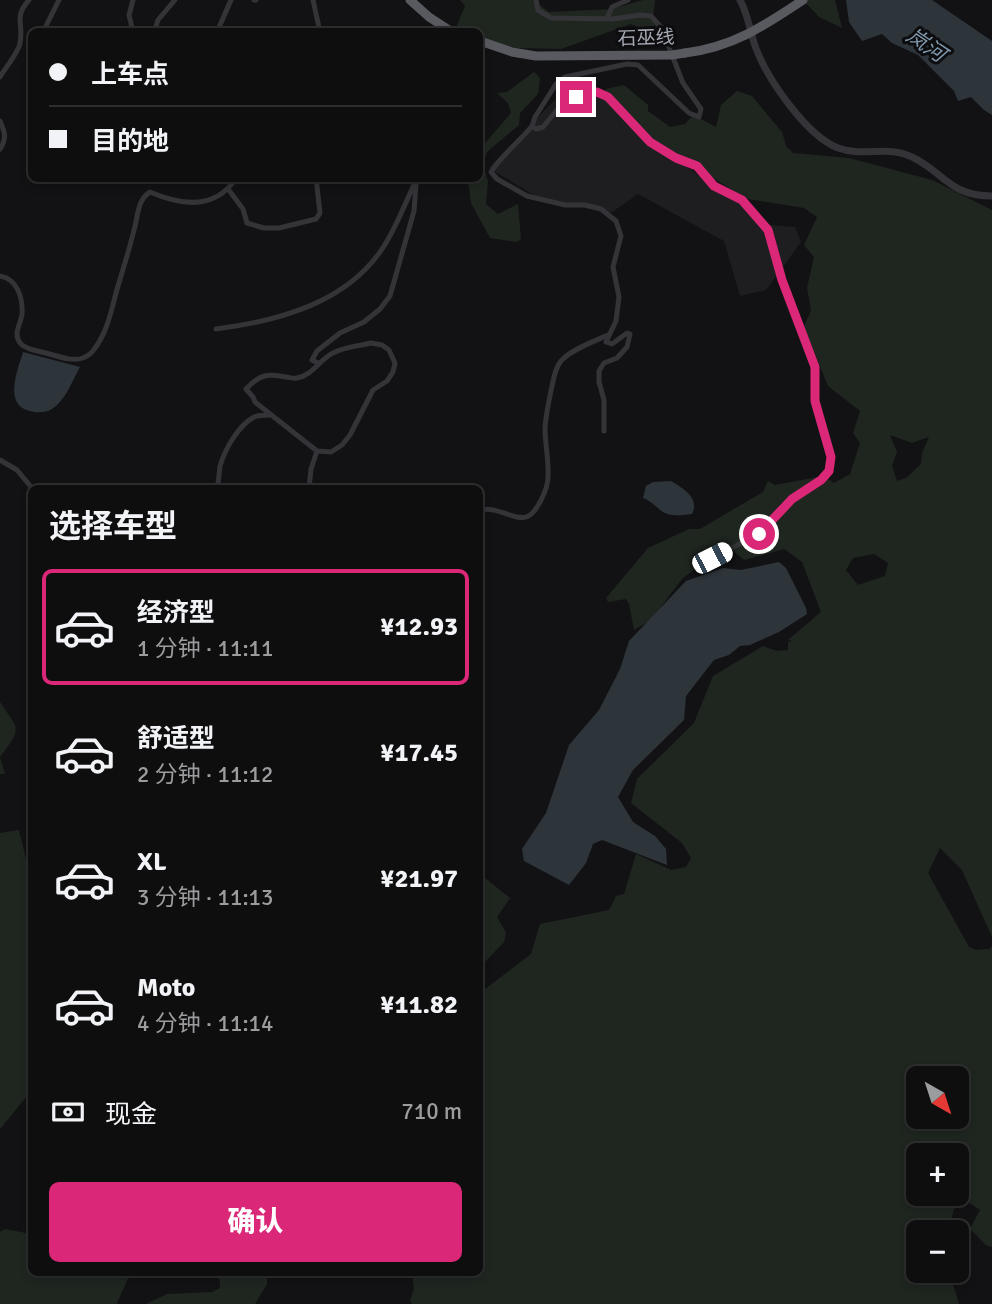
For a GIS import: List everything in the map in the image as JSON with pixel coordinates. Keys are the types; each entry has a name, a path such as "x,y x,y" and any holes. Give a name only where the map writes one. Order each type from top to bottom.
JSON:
{"highway":[{"path":"410,0 440,28"},
{"name":"石巫线","path":"483,42 512,52 545,57 672,55 706,50 739,39 760,29 803,0"}],"street":[{"path":"0,77 20,44 19,16 29,0"},
{"path":"45,28 59,0"},
{"path":"132,28 129,15 133,0"},
{"path":"155,28 158,20 175,0"},
{"path":"220,28 231,0"},
{"path":"313,0 319,28"},
{"path":"536,0 538,10 551,18 651,16 661,27 683,83 701,109 699,117 689,113 638,65 627,64 565,77 556,84 532,126 491,172 497,179 527,196 565,205 585,205 601,209 616,221 621,236 613,267 620,297 616,321 606,342 612,344 626,333 630,334 627,347 617,358 604,363 599,371 604,400 604,431"},
{"path":"607,18 612,7 628,0"},
{"path":"740,0 756,49 768,74 814,133 826,142 852,152 901,153 912,157 957,189 976,195 992,196"},
{"path":"532,126 536,129 543,127 557,110 576,97 597,92 608,97 650,142 676,158 697,166 714,186 742,200 768,230 782,280 815,367 815,401 831,457 829,471 821,480 792,499 759,534 712,558"},
{"path":"0,121 5,131 5,141 0,149"},
{"path":"0,276 9,277 16,285 22,315 16,334 22,345 68,359 84,358 96,348 107,325 144,195 150,192 165,198 200,202 212,200 233,182"},
{"path":"228,189 243,209 247,223 264,228 279,228 316,219 320,213 316,182"},
{"path":"216,329 246,325 294,313 330,297 365,270 384,246 415,182"},
{"path":"318,363 312,360 317,351 340,333 364,322 380,309 390,296 414,211 417,182"},
{"path":"483,510 495,509 519,518 534,512 543,497 548,480 545,427 555,372 561,360 571,353 608,335"},
{"path":"371,343 382,345 389,350 395,363 387,381 373,390 342,445 331,452 317,451 255,402 246,389 264,375 295,379 308,374 318,363 334,352 371,343"},
{"path":"217,485 220,466 233,438 256,416 271,415"},
{"path":"309,485 317,451"},
{"path":"0,460 17,470 30,485"}],"shaded area":[{"path":"460,0 538,0 536,2 549,12 612,9 643,0 655,0 653,18 668,39 631,24 561,49 516,48 483,41 483,28 460,28 457,25 465,6"},
{"path":"803,0 835,0 842,28 819,17"},
{"path":"534,72 540,78 538,94 520,113 519,125 487,152 483,165 483,146 511,113 508,103 497,93 507,92"},
{"path":"572,82 610,101 653,145 770,225 795,227 801,242 766,290 740,296 724,241 638,194 611,213 542,200 489,168"},
{"path":"624,85 648,105 648,111 670,127 685,124 693,115 716,127 721,105 737,91 752,96 782,132 786,146 793,153 849,158 932,180 992,210 992,937 962,870 940,848 928,873 969,947 976,950 989,949 992,946 992,1247 986,1245 970,1229 980,1210 969,1203 969,1143 906,1143 906,1206 960,1206 954,1209 951,1220 906,1220 906,1283 953,1283 959,1304 412,1304 410,1300 414,1289 412,1276 483,1276 483,991 531,954 540,924 609,910 616,896 624,894 636,854 671,870 686,867 691,858 682,843 631,803 637,779 694,723 713,676 763,646 777,651 788,650 788,642 793,641 788,640 821,612 802,562 784,549 744,560 733,551 716,552 682,579 651,620 634,630 626,599 608,602 606,598 648,548 689,529 700,529 763,492 768,481 775,485 823,476 834,483 850,474 860,443 853,433 860,411 828,386 804,327 811,310 807,288 814,257 804,245 817,217 804,208 748,199 699,170 699,161 688,161 658,147 605,103 602,96 606,89","holes":["890,435 912,443 929,437 922,453 921,464 906,478 897,481 892,466 897,452","874,554 888,563 885,576 858,585 846,570 853,558"]},
{"path":"483,165 488,181 486,204 498,214 518,204 521,239 517,242 490,238 471,203 468,182 483,182"},
{"path":"0,702 16,730 0,757"},
{"path":"0,757 5,774 0,774"},
{"path":"19,830 28,867 28,1095 0,1129 0,833"},
{"path":"483,876 510,898 497,917 506,933 504,942 483,964"},
{"path":"5,1229 28,1232 28,1276 129,1276 118,1304 0,1304 0,1232"},
{"path":"219,1276 267,1276 267,1284 255,1304 146,1304 167,1294 212,1292 220,1288"}],"water":[{"name":"岚河","path":"846,0 932,0 992,41 992,115 971,97 958,101 954,91 918,55 892,43 882,34 862,41 849,22"},
{"path":"23,352 80,367 65,395 50,410 32,412 17,402 16,377"},
{"path":"671,481 692,499 692,514 666,514 643,498 646,486 653,482"},
{"path":"779,562 786,568 807,614 779,632 750,645 740,646 729,655 714,660 686,696 684,720 633,770 618,797 633,822 655,836 666,849 667,865 602,840 593,844 586,863 569,885 524,861 522,849 546,813 569,745 599,710 620,669 629,641 686,581 723,568 741,570"}],"route":[{"path":"576,97 597,92 608,97 650,142 676,158 697,166 714,186 742,200 768,230 782,280 815,367 815,401 831,457 829,471 821,480 792,499 759,534"}]}
